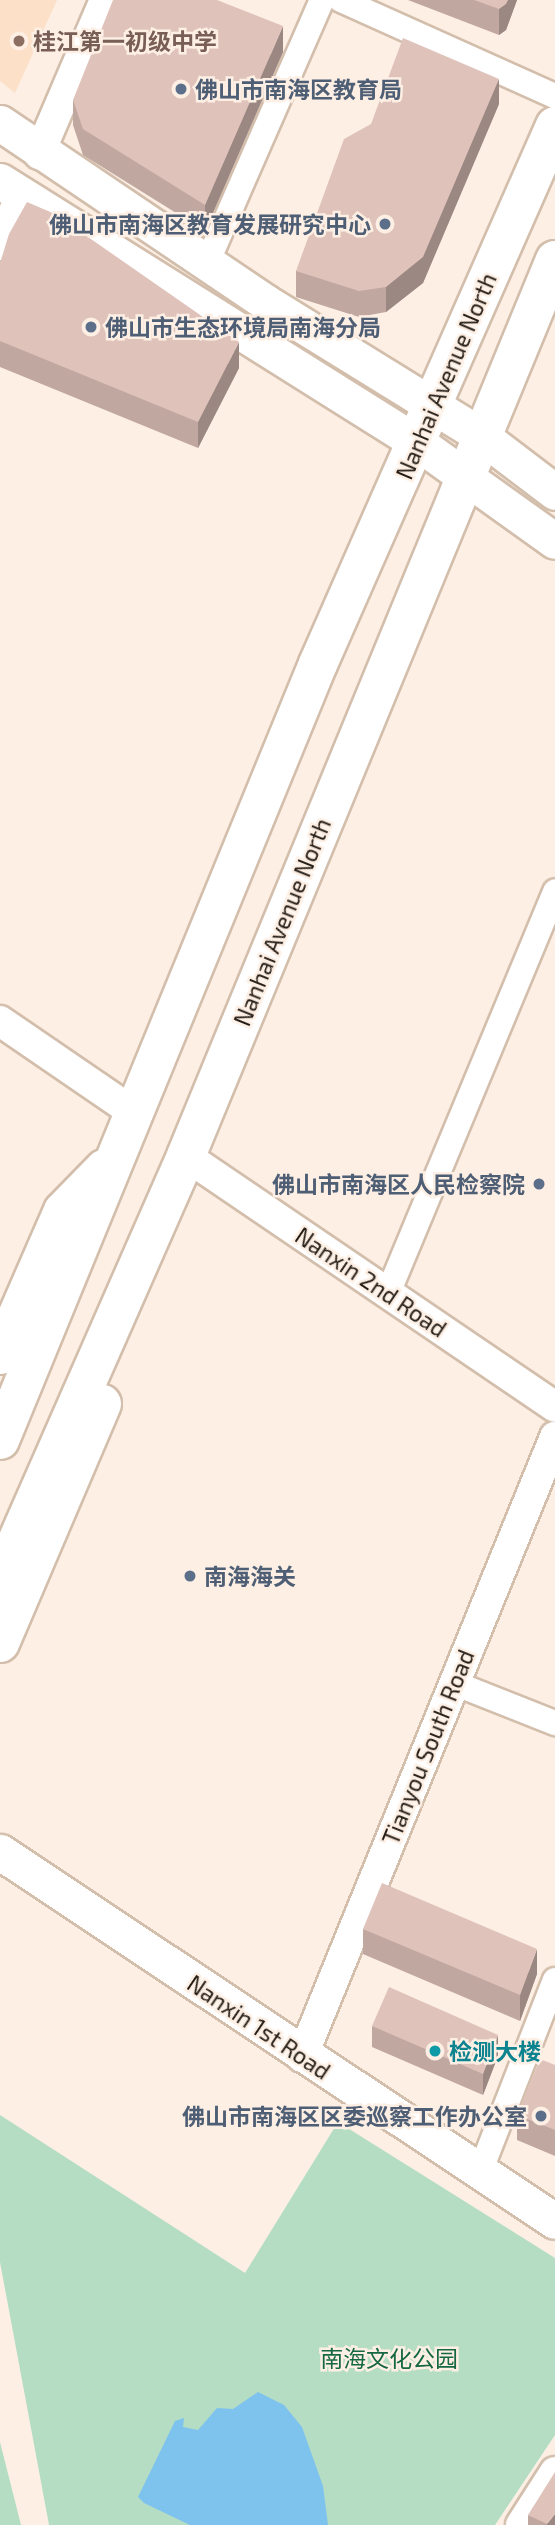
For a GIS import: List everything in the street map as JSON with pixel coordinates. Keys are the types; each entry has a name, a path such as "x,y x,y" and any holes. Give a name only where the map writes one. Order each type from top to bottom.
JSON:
{"highway":[{"name":"Nanhai Avenue North","path":"3,1433 136,1114 318,664 418,443 555,126"},
{"name":"Nanhai Avenue North","path":"0,1580 54,1448 186,1156 463,473 555,260"},
{"path":"0,1355 63,1211 120,1152"},
{"path":"0,1643 155,1281 156,1223"}],"main road":[{"path":"0,123 39,153 207,263 480,435 555,492"},
{"path":"10,189 418,443 555,541"},
{"name":"Nanxin 1st Road","path":"0,1852 302,2057 555,2221"}],"street":[{"path":"39,153 105,0"},
{"path":"207,263 322,0"},
{"path":"341,0 555,96"},
{"path":"0,245 10,189"},
{"path":"388,1293 555,891"},
{"path":"0,1021 136,1114"},
{"name":"Nanxin 2nd Road","path":"186,1156 555,1407"},
{"name":"Tianyou South Road","path":"302,2057 555,1437"},
{"path":"454,1683 555,1723"},
{"path":"480,2172 555,1980"},
{"path":"520,2525 555,2472"}],"shaded area":[{"name":"桂江第一初级中学","path":"0,0 57,0 15,93 0,81"}],"green space":[{"name":"南海文化公园","path":"0,2115 245,2273 338,2122 555,2258 555,2435 495,2525 49,2525 0,2262"},
{"path":"0,2442 21,2525 0,2525"}],"water":[{"path":"258,2392 284,2405 302,2427 323,2486 328,2525 190,2525 144,2503 138,2497 175,2421 184,2418 183,2427 198,2430 217,2408 233,2409"}],"building":[{"name":"佛山市南海区教育局","path":"113,0 217,0 283,26 205,205 83,129 73,100"},
{"path":"474,0 508,0 499,9"},
{"name":"佛山市南海区教育发展研究中心","path":"403,38 499,79 423,257 386,287 359,291 296,271 344,139 371,124"},
{"name":"佛山市生态环境局南海分局","path":"27,202 55,214 239,342 198,422 0,341 0,263 9,234"},
{"path":"382,1883 537,1949 520,1995 363,1929"},
{"path":"389,1987 498,2035 483,2074 372,2026"},
{"path":"540,2059 555,2065 555,2130 517,2115"},
{"path":"555,2472 555,2514 547,2524 528,2515"}],"place":[{"name":"桂江第一初级中学","path":"19,41"},
{"name":"佛山市南海区教育局","path":"181,89"},
{"name":"佛山市南海区教育发展研究中心","path":"385,224"},
{"name":"佛山市生态环境局南海分局","path":"91,327"},
{"name":"佛山市南海区人民检察院","path":"539,1184"},
{"name":"南海海关","path":"190,1576"},
{"name":"检测大楼","path":"435,2051"},
{"name":"佛山市南海区区委巡察工作办公室","path":"541,2116"}]}
